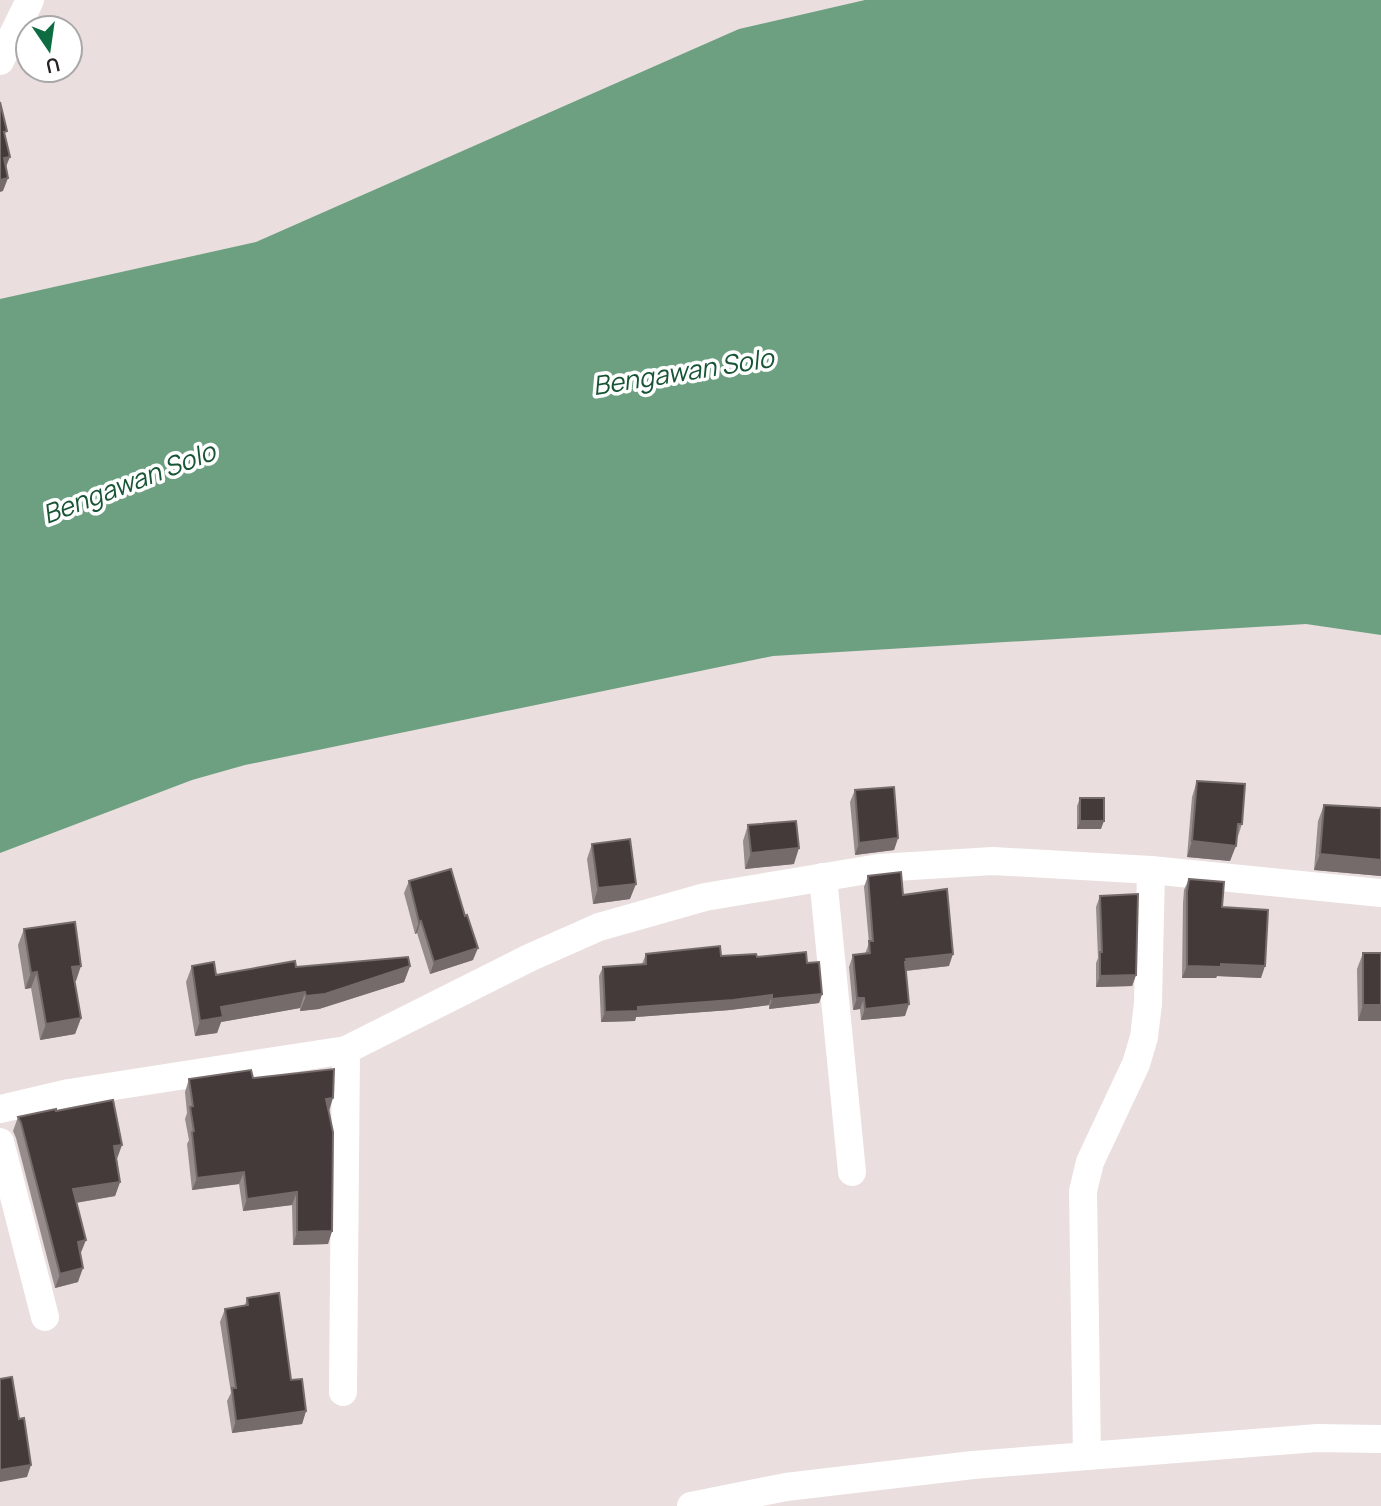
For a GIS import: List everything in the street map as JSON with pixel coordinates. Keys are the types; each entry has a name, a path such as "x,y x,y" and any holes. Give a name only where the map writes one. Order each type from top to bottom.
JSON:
{"street":[{"path":"0,61 30,0"},
{"path":"0,1110 69,1093 346,1050 529,958 599,927 705,897 878,868 993,861 1151,870 1381,893"},
{"path":"1087,1456 1083,1191 1090,1162 1136,1064 1144,1037 1148,1003 1151,870"},
{"path":"823,877 852,1172"},
{"path":"343,1392 346,1050"},
{"path":"0,1142 45,1317"},
{"path":"691,1506 786,1488 973,1465 1317,1438 1381,1439"}],"water":[{"name":"Bengawan Solo","path":"865,0 1381,0 1381,635 1306,624 773,656 245,765 192,780 0,853 0,299 256,242 739,29"}],"building":[{"path":"0,102 10,157 4,158 8,178 0,180"},
{"path":"1197,781 1245,784 1242,824 1238,824 1236,846 1192,841"},
{"path":"894,787 898,838 859,843 855,790"},
{"path":"1080,798 1104,798 1104,821 1080,821"},
{"path":"1324,805 1381,808 1381,860 1320,854"},
{"path":"796,821 799,848 751,853 748,825"},
{"path":"630,839 636,884 598,888 592,844"},
{"path":"451,869 478,948 434,962 421,921 419,922 409,881"},
{"path":"901,872 903,895 947,889 953,954 906,959 909,1004 865,1009 864,998 857,998 853,955 870,953 869,941 873,941 868,876"},
{"path":"1189,879 1224,882 1222,907 1268,910 1265,966 1187,966"},
{"path":"1138,894 1136,975 1100,976 1100,896"},
{"path":"75,922 81,966 72,967 81,1018 46,1024 37,972 31,973 24,929"},
{"path":"720,946 721,956 756,954 757,957 806,952 807,963 819,962 822,994 772,999 772,995 638,1007 638,1011 605,1012 603,967 646,964 646,954"},
{"path":"1363,953 1381,953 1381,1005 1363,1005"},
{"path":"408,957 410,966 325,994 306,996 305,992 221,1007 223,1017 200,1021 192,966 214,962 216,975 295,961 296,967"},
{"path":"334,1069 333,1098 326,1099 333,1132 332,1231 297,1232 297,1192 247,1199 244,1172 197,1178 189,1079 251,1070 253,1078"},
{"path":"113,1100 122,1145 114,1146 120,1182 73,1189 86,1240 78,1242 83,1268 60,1274 18,1117"},
{"path":"279,1293 291,1380 302,1379 306,1411 236,1421 232,1388 236,1388 225,1309 248,1305 247,1298"},
{"path":"12,1377 19,1419 24,1418 31,1465 0,1470 0,1379"}]}
